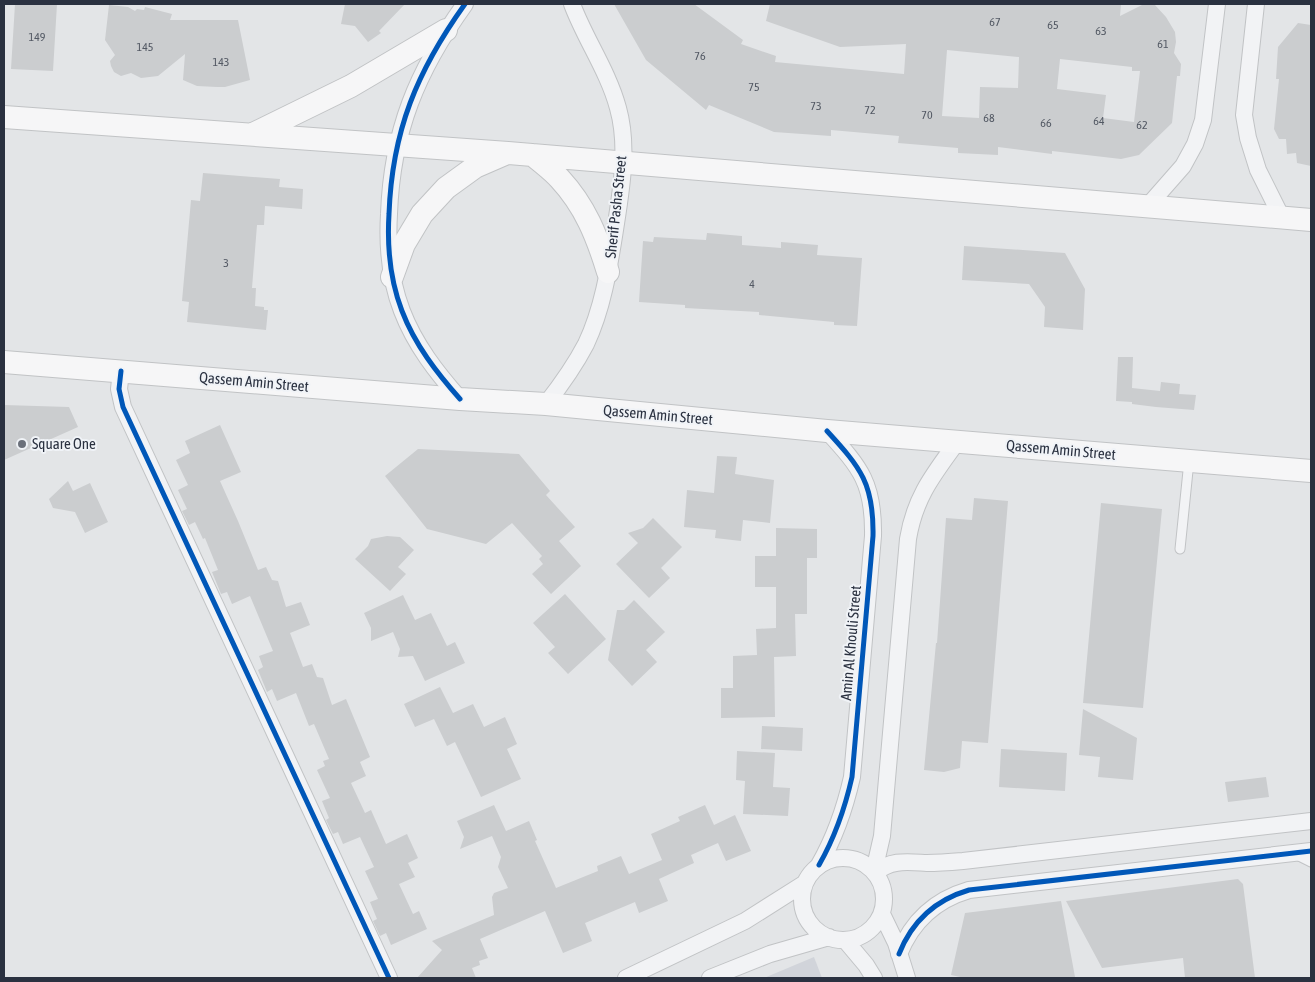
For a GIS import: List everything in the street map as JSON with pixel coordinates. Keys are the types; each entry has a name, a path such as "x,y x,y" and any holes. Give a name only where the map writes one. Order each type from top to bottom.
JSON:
{"main road":[{"path":"252,135 351,86 446,30"},
{"path":"4,117 623,162 1311,220"},
{"path":"392,277 404,244 422,214 446,188 475,167 508,153"},
{"path":"533,156 560,179 581,207 598,238 608,272"},
{"name":"Qassem Amin Street","path":"4,362 460,399 546,404 827,431 1311,471"}],"street":[{"path":"460,399 437,373 418,343 402,311 392,277 388,231 390,187 396,146 405,116 416,86 446,30 465,4"},
{"name":"Sherif Pasha Street","path":"546,404 568,375 586,342 600,308 608,272 623,162 622,132 618,109 610,84 572,4"},
{"path":"1147,207 1182,166 1195,144 1203,120 1218,4"},
{"path":"1256,4 1244,115 1248,138 1258,170 1282,218"},
{"path":"121,371 120,390 123,407 389,978"},
{"name":"Amin Al Khouli Street","path":"819,865 840,822 852,777 873,536 873,508 866,480 851,456 827,431"},
{"path":"874,872 882,836 910,524 920,496 957,442"},
{"path":"874,872 900,861 957,862 1311,821"},
{"path":"900,954 910,932 926,913 946,899 969,890 1311,851"},
{"path":"710,978 770,954 837,938 860,936 873,927 882,914 883,889 874,872 857,860 848,858 838,858 819,865 809,876 805,884 802,902 808,920 821,933 837,938 866,965 874,978"},
{"path":"626,978 745,921 805,884"},
{"path":"882,914 892,933 907,978"}],"lane":[{"path":"1180,549 1189,461"},
{"path":"1292,853 1311,862"}],"shaded area":[{"path":"814,957 822,978 764,978"}],"building":[{"path":"15,4 57,4 53,71 11,69"},
{"path":"345,4 405,4 379,31 381,33 368,42 355,26 341,24"},
{"path":"614,4 694,4 743,40 741,44 776,56 775,62 904,74 906,44 840,47 766,21 770,4 1121,4 1120,16 1144,4 1149,4 1155,5 1166,17 1175,32 1174,53 1181,64 1180,76 1177,76 1172,123 1139,155 1121,159 1052,151 1052,154 998,147 998,155 958,153 958,148 898,143 899,136 831,130 831,136 774,132 709,105 706,110 646,60","holes":["947,50 1019,57 1018,88 980,87 979,118 942,116","1060,59 1132,67 1132,71 1140,71 1134,122 1103,118 1106,95 1057,89"]},
{"path":"109,5 128,7 135,11 137,9 144,10 145,7 172,14 170,20 238,20 250,80 225,87 197,86 183,80 185,54 158,76 141,78 131,73 121,76 114,72 111,66 110,61 115,55 105,40"},
{"path":"1298,23 1311,25 1311,166 1297,163 1296,153 1287,154 1286,139 1279,139 1274,129 1279,79 1276,79 1278,47"},
{"path":"203,173 280,179 279,187 303,189 302,209 265,206 264,225 257,225 252,288 256,288 255,306 264,307 264,310 268,310 266,330 187,322 189,302 182,301 191,200 200,201"},
{"path":"707,233 742,236 742,245 781,248 781,242 818,245 817,255 862,258 857,326 834,325 834,322 759,315 759,312 685,308 685,305 639,302 643,241 653,242 654,237 706,240"},
{"path":"964,246 1065,253 1085,289 1083,330 1044,327 1045,307 1029,284 962,280"},
{"path":"1118,357 1133,357 1132,388 1160,391 1161,382 1180,384 1179,394 1196,395 1194,410 1116,401"},
{"name":"Square One","path":"4,405 69,407 78,427 4,460"},
{"path":"220,425 241,472 220,481 258,570 266,567 272,580 278,581 286,607 301,602 310,625 290,633 303,667 312,664 317,677 323,678 332,705 346,699 370,757 360,762 366,776 351,783 365,813 371,810 386,844 407,834 418,858 408,863 415,877 399,884 413,914 419,911 427,929 391,945 386,933 380,936 373,921 377,919 370,902 378,899 365,871 374,867 360,837 343,844 338,832 333,834 326,820 329,818 322,801 330,798 317,770 325,766 323,761 329,759 314,724 309,726 296,693 277,701 272,689 267,692 258,670 263,667 259,656 273,651 250,596 232,604 227,592 221,594 212,572 218,570 205,538 203,539 195,522 189,525 182,511 187,509 178,490 188,485 176,460 190,453 185,441"},
{"path":"418,449 519,454 550,491 546,495 575,527 559,541 581,566 551,594 532,574 543,564 539,559 542,556 512,523 486,544 427,529 385,476"},
{"path":"717,456 737,457 735,474 774,480 770,523 743,520 741,541 715,538 716,530 684,527 687,490 714,493"},
{"path":"68,481 73,491 90,483 108,522 85,533 75,512 53,508 49,499"},
{"path":"974,498 1008,501 988,743 962,741 960,768 944,772 924,770 937,643 946,518 972,520"},
{"path":"1101,503 1162,509 1143,708 1083,703"},
{"path":"653,518 682,547 661,568 670,578 649,598 616,564 638,543 628,533 643,528"},
{"path":"776,528 817,529 817,558 807,558 807,614 795,614 796,656 774,657 775,717 721,718 721,688 733,688 733,656 757,655 756,629 776,628 776,587 755,587 755,556 776,556"},
{"path":"387,536 400,537 414,550 398,567 406,574 390,591 355,559 368,546 371,539"},
{"path":"565,594 606,639 568,674 548,653 555,647 533,623"},
{"path":"403,595 415,620 431,613 447,646 455,642 465,663 425,681 413,656 398,657 400,649 393,632 371,641 371,628 364,613"},
{"path":"634,600 665,632 646,650 657,662 632,686 608,660 617,610 624,610"},
{"path":"440,687 453,713 473,704 484,727 505,717 517,744 507,749 521,779 481,797 455,742 447,746 434,719 415,727 404,704"},
{"path":"1083,709 1137,738 1133,780 1098,777 1100,757 1079,755"},
{"path":"762,726 803,728 802,751 761,749"},
{"path":"1001,749 1067,753 1065,791 999,787"},
{"path":"737,751 775,753 773,787 790,788 788,816 743,814 745,781 736,780"},
{"path":"1266,777 1269,797 1228,802 1225,782"},
{"path":"494,805 506,831 529,821 537,840 535,841 556,888 598,871 597,866 621,856 629,874 662,860 651,834 680,821 678,817 705,805 714,825 735,815 751,851 726,861 718,843 691,855 694,863 659,879 668,901 639,913 635,902 585,923 592,941 563,953 545,911 480,939 488,958 479,961 480,965 472,968 476,978 417,978 442,950 432,941 494,915 492,897 494,893 508,888 498,867 501,857 492,836 460,849 464,837 457,821"},
{"path":"1238,879 1243,884 1255,978 1185,978 1183,958 1102,968 1066,901"},
{"path":"1061,901 1075,977 965,978 951,975 965,913"}],"cycle path":[{"path":"460,399 427,358 413,335 402,311 392,275 388,226 395,156 410,103 433,53 465,4"},
{"path":"121,371 119,389 123,407 389,978"},
{"path":"819,865 839,822 852,777 873,536 871,503 863,478 849,456 827,431"},
{"path":"899,954 911,931 926,913 957,894 969,890 1311,851"}],"place":[{"name":"Square One","path":"22,444"}]}
